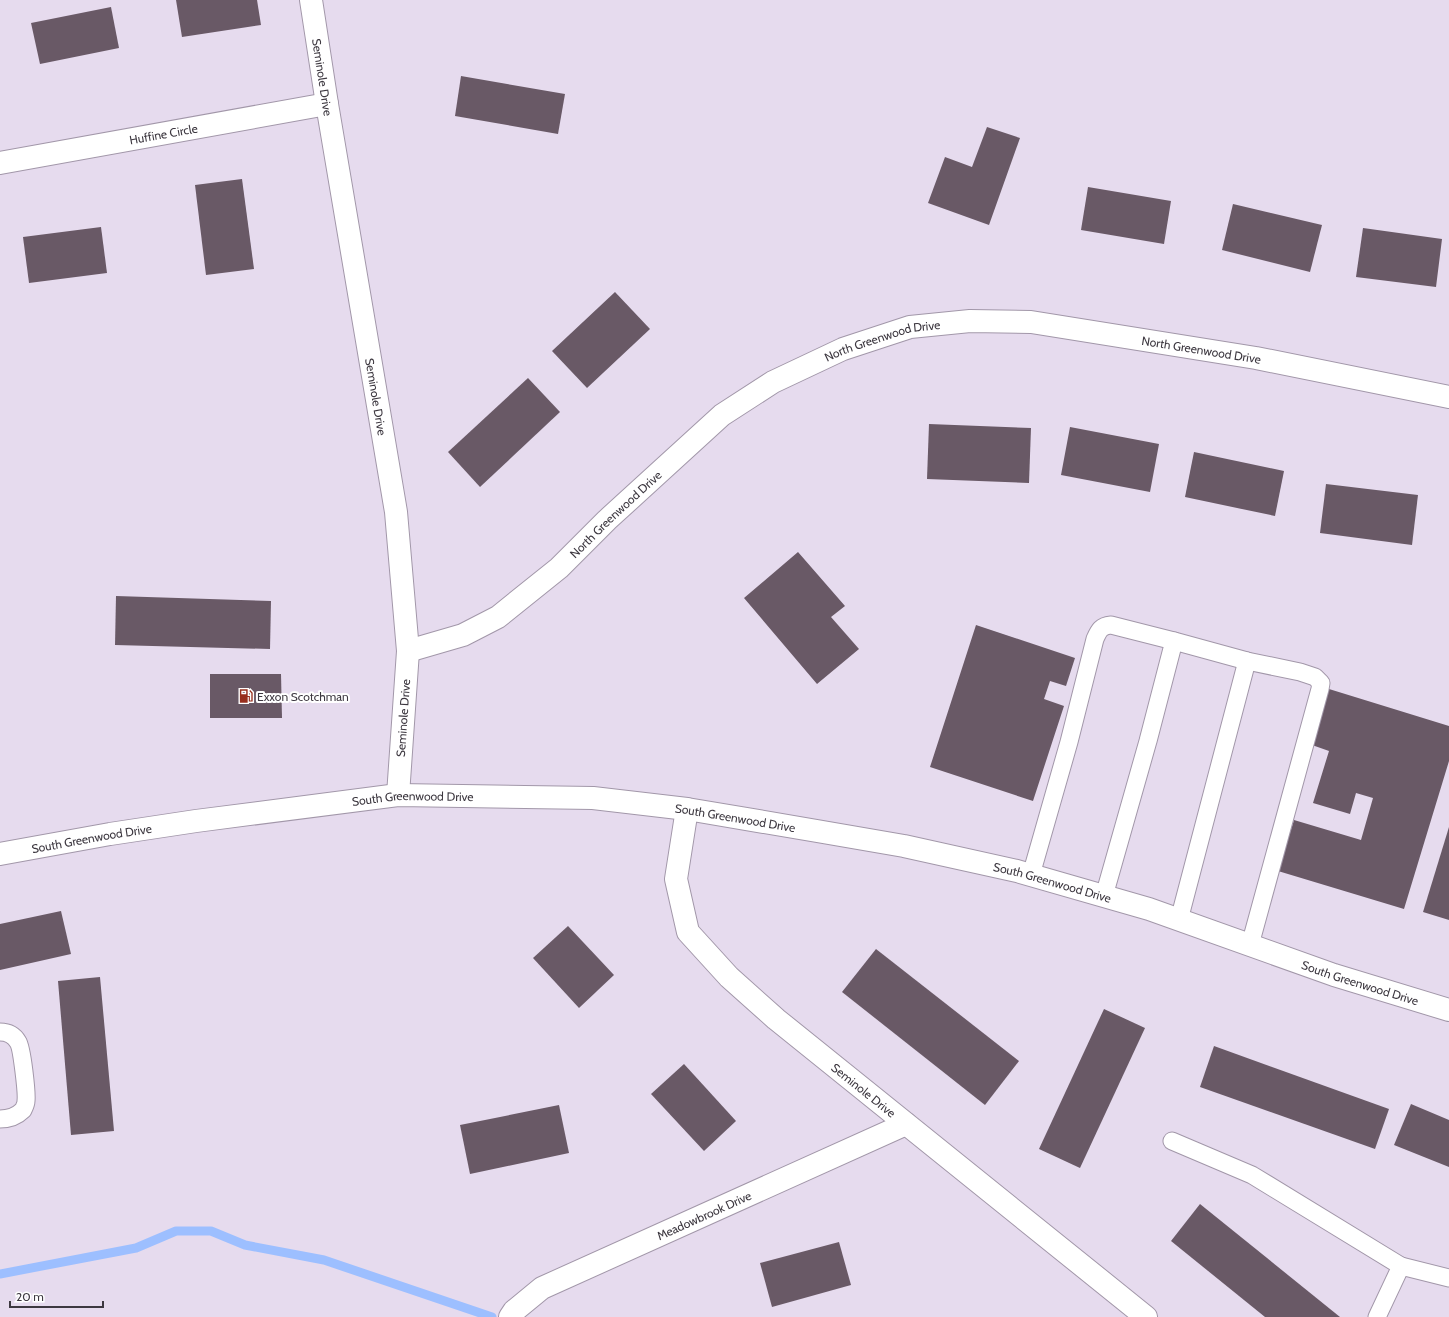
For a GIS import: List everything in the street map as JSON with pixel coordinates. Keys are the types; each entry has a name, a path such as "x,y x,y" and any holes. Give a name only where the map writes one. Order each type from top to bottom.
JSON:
{"street":[{"name":"Seminole Drive","path":"311,0 327,104 396,512 408,651 398,795"},
{"name":"Huffine Circle","path":"0,163 327,104"},
{"name":"North Greenwood Drive","path":"408,651 463,635 498,617 559,568 607,520 722,415 773,382 843,349 910,327 970,321 1031,322 1256,358 1449,397"},
{"name":"South Greenwood Drive","path":"0,854 110,834 196,821 398,795 593,798 687,809 904,846 1017,871 1104,896 1179,920 1334,975 1449,1010"},
{"name":"Seminole Drive","path":"687,809 676,879 688,932 729,977 776,1019 1146,1317"},
{"name":"Meadowbrook Drive","path":"512,1314 542,1288 906,1124"}],"lane":[{"path":"1031,876 1099,629 1104,626 1111,625 1247,661 1300,672 1315,677 1321,683 1250,945"},
{"path":"1104,896 1146,749 1174,641"},
{"path":"1179,920 1247,661"},
{"path":"0,1032 7,1032 15,1037 19,1043 22,1056 26,1101 23,1109 13,1117 0,1119"},
{"path":"1172,1141 1252,1175 1401,1266 1449,1278"},
{"path":"1377,1317 1401,1266"}],"building":[{"path":"176,0 257,0 261,25 182,37"},
{"path":"111,7 119,48 40,64 31,23"},
{"path":"461,76 565,94 558,134 455,116"},
{"path":"987,127 1020,138 989,225 928,203 945,157 972,167"},
{"path":"242,179 254,269 206,275 195,185"},
{"path":"1088,187 1171,201 1164,244 1081,230"},
{"path":"1233,204 1322,225 1310,272 1222,250"},
{"path":"101,227 107,273 29,283 23,237"},
{"path":"1363,228 1442,239 1436,287 1356,277"},
{"path":"615,292 650,329 587,388 552,351"},
{"path":"528,378 560,412 480,487 448,452"},
{"path":"929,424 1031,428 1029,483 927,479"},
{"path":"1070,427 1159,444 1150,492 1061,475"},
{"path":"1194,452 1284,471 1275,516 1185,497"},
{"path":"1326,484 1418,495 1412,545 1320,533"},
{"path":"798,552 845,606 831,617 859,649 817,684 744,598"},
{"path":"116,596 271,601 270,649 115,645"},
{"path":"976,625 1075,658 1066,686 1050,681 1044,699 1064,706 1033,801 930,767"},
{"name":"Exxon Scotchman","path":"210,674 281,674 282,718 210,718"},
{"path":"1329,689 1449,726 1449,761 1404,909 1278,871 1294,820 1361,840 1373,798 1356,793 1350,814 1313,803 1329,751 1312,745"},
{"path":"1449,827 1449,920 1423,912"},
{"path":"61,911 71,954 0,970 0,924"},
{"path":"568,926 614,975 579,1008 533,958"},
{"path":"876,949 1019,1061 985,1105 842,992"},
{"path":"100,977 114,1131 71,1135 58,981"},
{"path":"1104,1009 1145,1028 1080,1168 1039,1149"},
{"path":"1214,1046 1389,1109 1375,1149 1200,1087"},
{"path":"684,1064 736,1121 704,1151 651,1094"},
{"path":"1411,1104 1449,1120 1449,1167 1394,1145"},
{"path":"559,1105 569,1153 470,1174 460,1125"},
{"path":"1200,1204 1340,1317 1265,1317 1171,1241"},
{"path":"839,1242 851,1285 772,1307 760,1263"}],"waterway":[{"path":"0,1274 136,1248 176,1231 211,1231 245,1245 324,1260 492,1317"}],"place":[{"name":"Exxon Scotchman","path":"246,696"}]}
